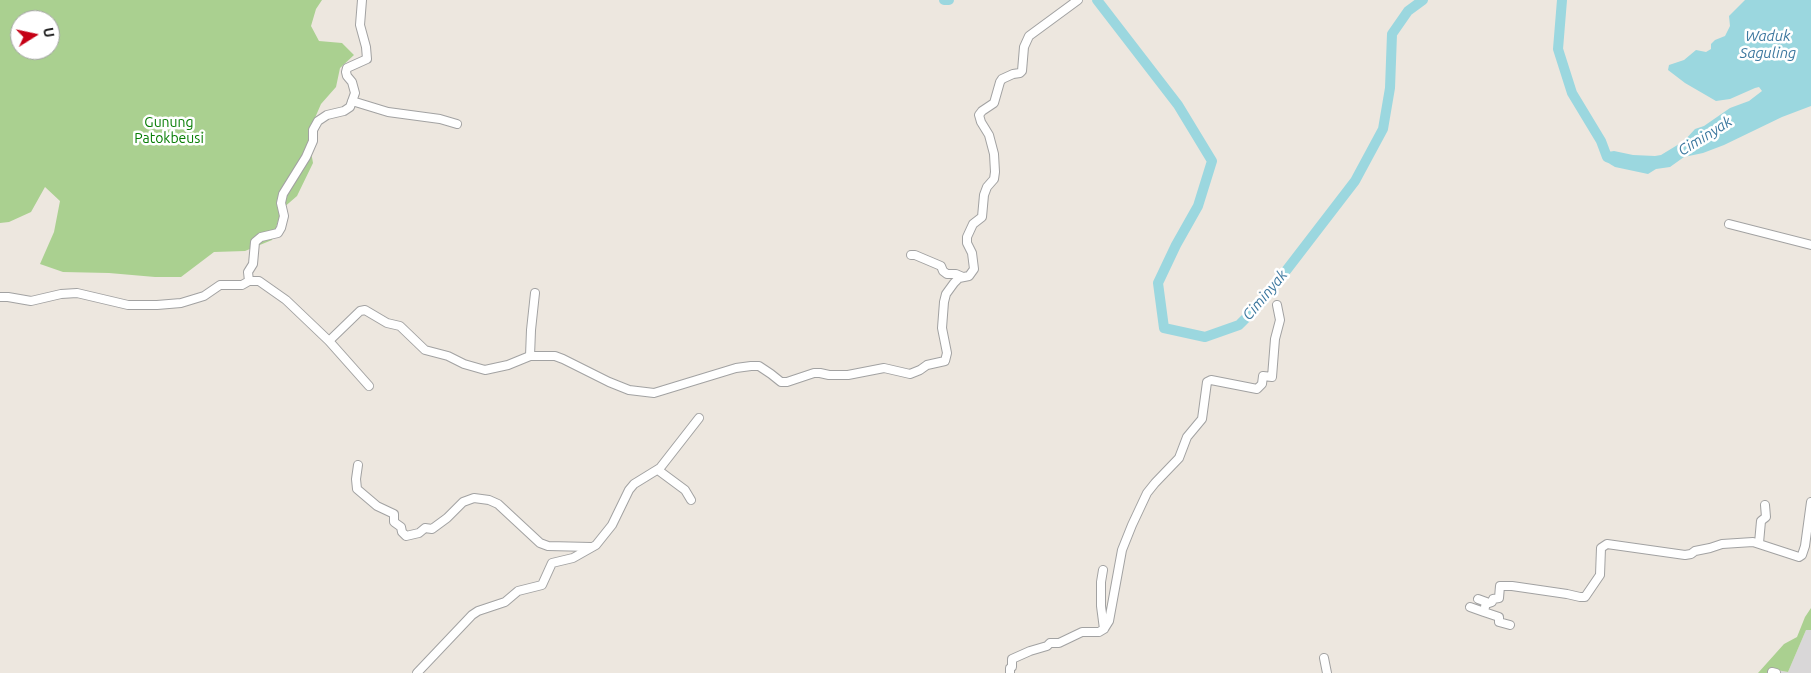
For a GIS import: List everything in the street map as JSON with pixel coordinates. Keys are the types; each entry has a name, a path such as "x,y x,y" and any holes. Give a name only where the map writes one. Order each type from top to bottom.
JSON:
{"street":[{"path":"249,281 248,272 254,264 255,242 262,237 278,232 281,228 284,216 281,203 283,194 306,157 313,141 313,130 318,122 327,115 344,111 350,107 356,93 346,72 347,68 368,58 360,25 362,0"},
{"path":"329,341 363,310 387,323 400,326 425,350 485,370 530,356 555,356 609,382 642,393 665,391 701,378 736,368 751,366 758,366 781,382 802,378 814,373 829,376 848,375 884,368 910,374 926,366 945,361 947,358 942,328 946,294 954,283 969,276 974,268 972,252 967,243 968,237 973,224 982,217 984,194 994,179 995,172 990,135 981,122 979,115 994,103 1002,79 1022,71 1024,47 1029,36 1078,0"},
{"path":"352,102 388,112 440,119 457,124"},
{"path":"1729,224 1811,245"},
{"path":"911,255 941,266 947,274 956,274 962,278"},
{"path":"0,297 31,301 61,294 77,294 128,305 157,305 181,303 204,296 220,285 242,285 249,281 259,282 275,291 329,341 368,386"},
{"path":"530,356 535,293"},
{"path":"1010,673 1012,659 1047,646 1050,643 1059,643 1082,632 1099,632 1104,629 1109,621 1122,550 1132,525 1147,493 1180,458 1187,437 1202,419 1207,382 1211,380 1258,389 1262,384 1262,376 1272,377 1274,338 1280,320 1277,305"},
{"path":"417,673 472,615 505,602 518,591 542,585 552,563 573,558 596,545 608,530 634,484 660,467 699,418"},
{"path":"358,465 357,489 377,506 394,514 394,522 401,527 402,532 406,536 419,533 425,528 432,529 447,518 463,502 474,498 498,504 540,542 548,546 591,547"},
{"path":"660,467 685,490 691,500"},
{"path":"1478,599 1489,603 1493,599 1498,598 1500,586 1512,586 1585,597 1600,576 1601,548 1607,544 1685,555 1722,544 1753,542 1801,556 1805,546 1811,502"},
{"path":"1759,543 1762,521 1766,516 1765,505"},
{"path":"1103,570 1101,606 1104,629"},
{"path":"1484,612 1486,602"},
{"path":"1470,607 1500,618 1499,622 1510,625"},
{"path":"1324,658 1327,673"}],"shaded area":[{"path":"1806,630 1811,630 1811,673 1770,673 1771,669 1788,672"}],"green space":[{"name":"Gunung Patokbeusi","path":"0,0 322,0 316,9 311,26 319,41 342,43 354,55 340,68 336,87 321,104 308,134 313,163 297,196 282,209 272,240 245,251 214,252 181,277 63,272 40,264 54,232 60,201 45,187 31,212 9,222 0,223"},
{"path":"1811,608 1811,630 1806,630 1788,672 1771,669 1770,673 1758,673 1784,644 1797,637"}],"water":[{"name":"Waduk Saguling","path":"1745,0 1811,0 1811,106 1782,117 1724,145 1703,153 1684,157 1670,167 1656,169 1648,174 1615,167 1610,164 1605,156 1608,152 1614,151 1633,155 1661,155 1684,141 1695,129 1704,126 1730,108 1749,101 1762,91 1759,87 1730,99 1716,101 1685,83 1668,70 1669,65 1684,60 1696,50 1706,52 1711,49 1711,44 1715,40 1725,36 1730,26 1729,16"}],"waterway":[{"name":"Ciminyak","path":"944,0 949,0"},
{"name":"Ciminyak","path":"1097,0 1178,105 1212,161 1198,206 1176,245 1158,283 1164,328 1205,337 1239,325 1262,302 1355,181 1383,129 1390,88 1392,34 1408,11 1423,0"},
{"name":"Ciminyak","path":"1562,0 1558,49 1572,93 1601,141 1607,157 1617,161"}]}
